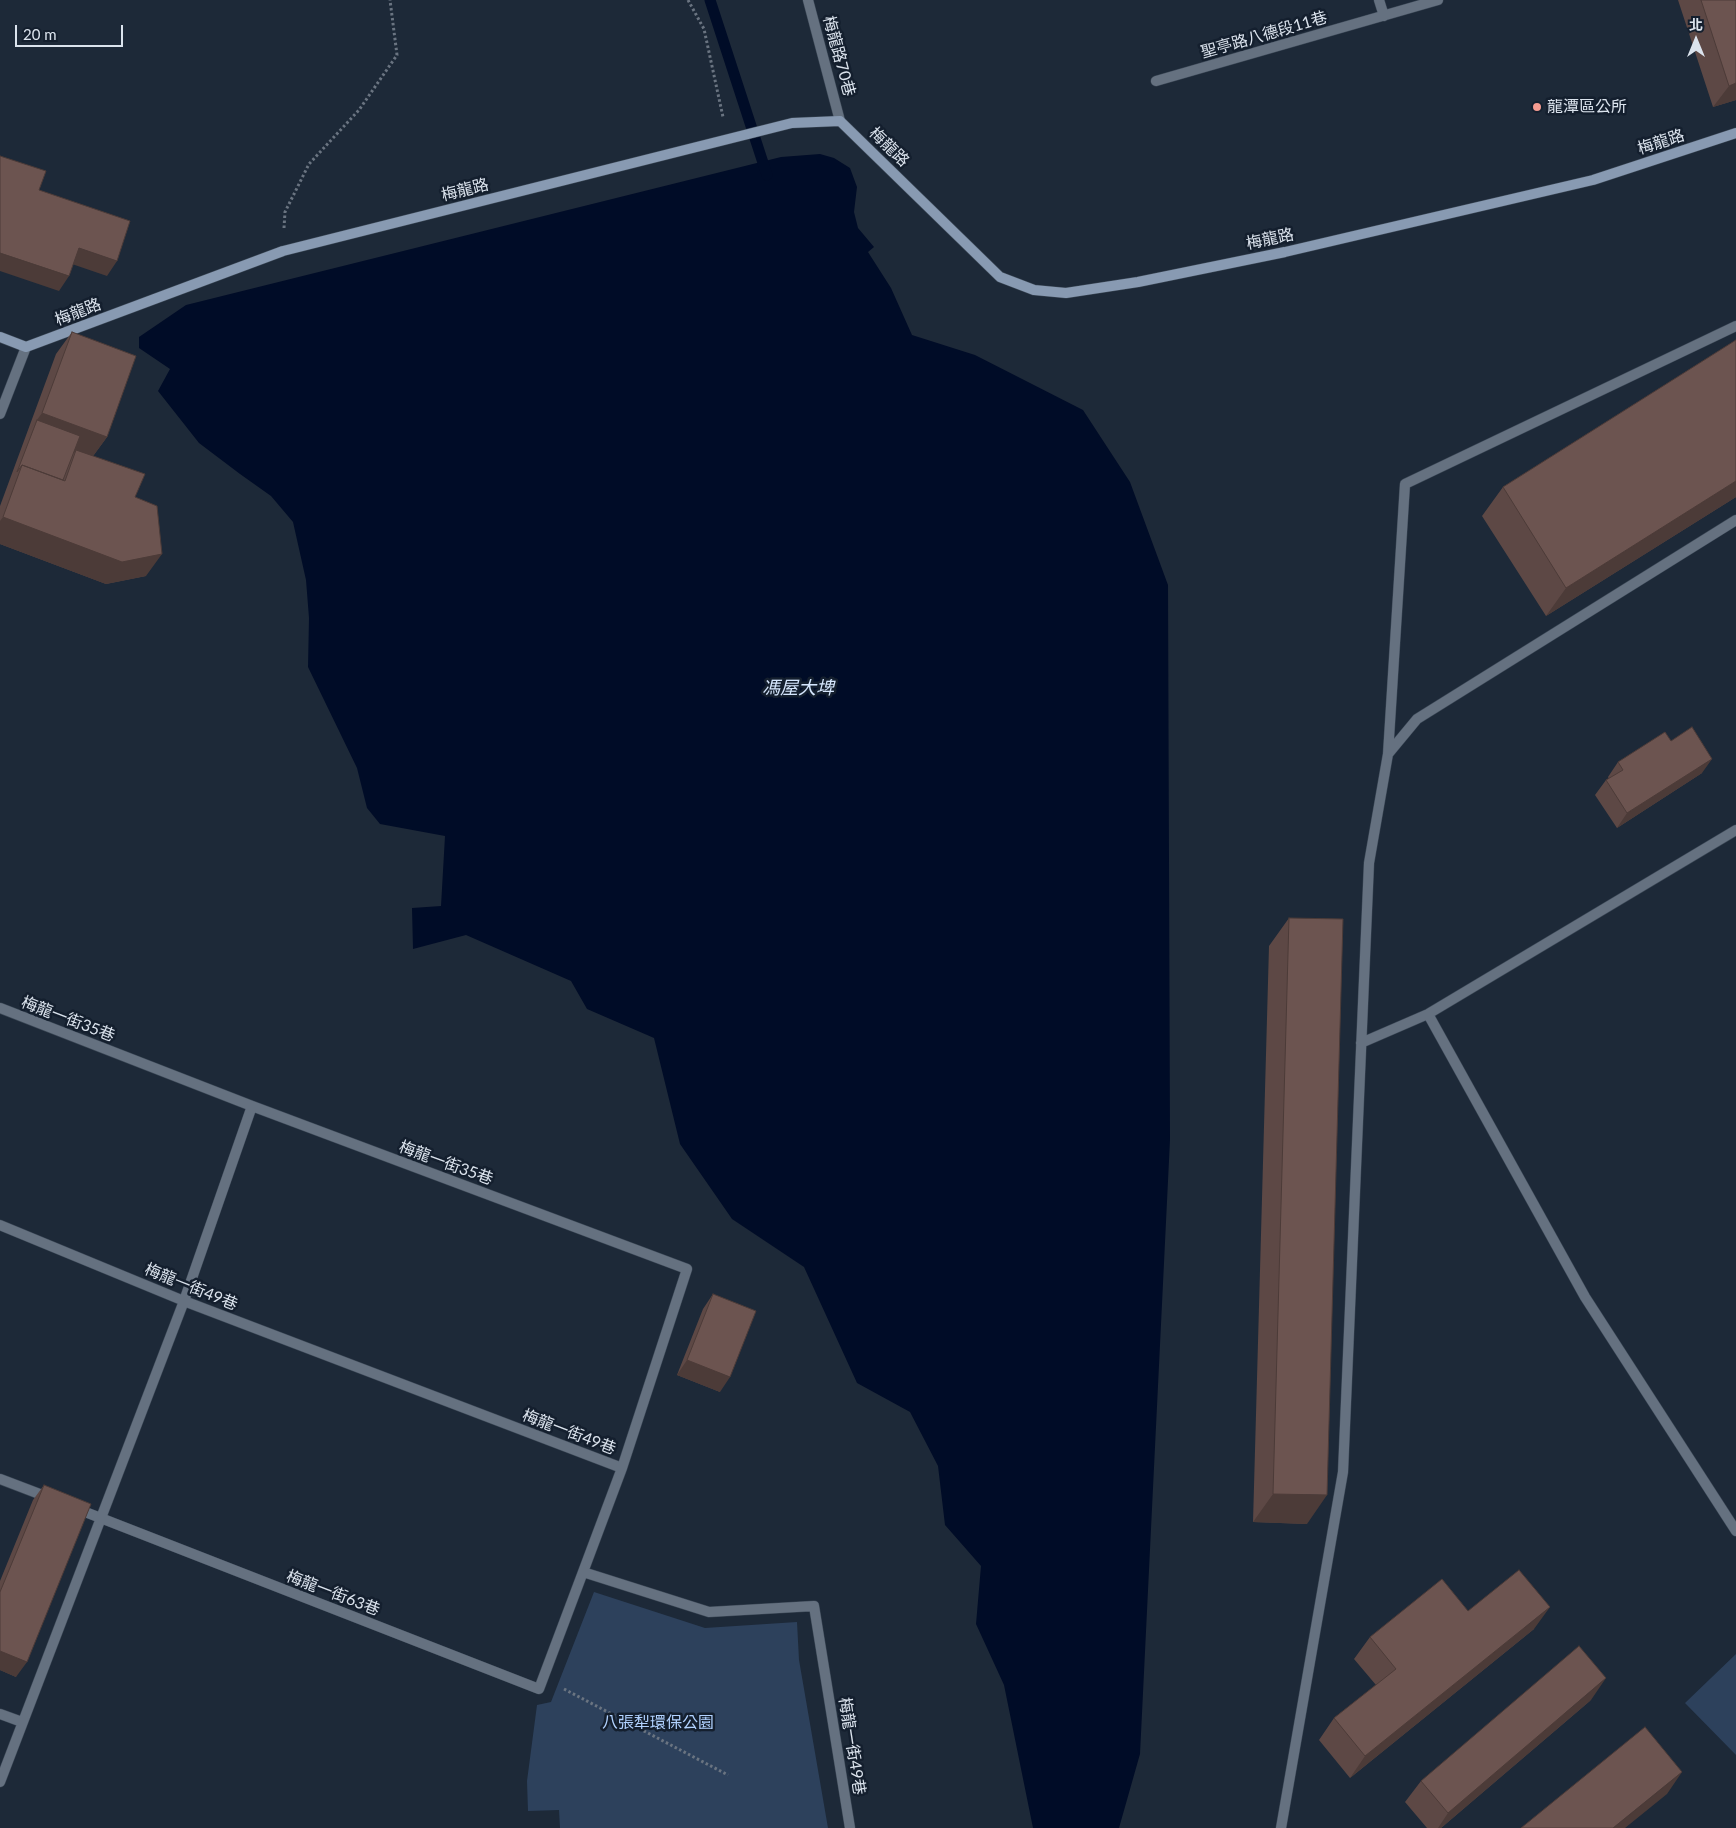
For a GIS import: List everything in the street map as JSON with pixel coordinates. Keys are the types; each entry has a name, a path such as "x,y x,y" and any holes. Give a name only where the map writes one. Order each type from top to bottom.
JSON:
{"street":[{"name":"梅龍路70巷","path":"808,0 840,120"},
{"path":"1379,0 1384,16"},
{"name":"聖亭路八德段11巷","path":"1156,81 1438,0"},
{"name":"梅龍路","path":"26,347 283,251 792,124 840,120 1000,277 1034,290 1066,293 1138,282 1285,252 1593,180 1736,133"},
{"path":"1281,1828 1343,1472 1369,863 1388,754 1405,484 1736,326"},
{"path":"0,337 26,347 0,414"},
{"path":"1388,754 1417,719 1736,520"},
{"path":"1361,1043 1428,1014 1736,830"},
{"name":"梅龍一街35巷","path":"0,1008 252,1106 688,1269 622,1468"},
{"path":"1428,1014 1585,1297 1736,1531"},
{"path":"0,1782 184,1301 252,1106"},
{"name":"梅龍一街49巷","path":"0,1225 184,1301 622,1468 583,1572 708,1612 814,1606 850,1828"},
{"name":"梅龍一街63巷","path":"0,1479 539,1689 544,1678"},
{"path":"544,1678 583,1572"},
{"path":"0,1714 22,1722"}],"path":[{"path":"283,251 285,212 309,164 359,110 397,55 390,0"},
{"path":"688,0 704,29 728,140"},
{"path":"544,1678 728,1775"}],"green space":[{"name":"八張犁環保公園","path":"594,1592 705,1628 797,1622 799,1660 828,1828 560,1828 559,1810 528,1811 527,1781 537,1705 551,1702"},
{"path":"1736,1654 1736,1755 1685,1703"}],"water":[{"name":"馮屋大埤","path":"820,154 834,158 850,168 857,187 854,212 858,228 874,247 868,252 891,288 912,335 975,355 1083,410 1130,482 1168,585 1170,1140 1140,1754 1119,1828 1033,1828 1004,1685 976,1624 981,1566 945,1525 938,1466 910,1412 857,1383 804,1267 732,1219 680,1144 654,1038 587,1009 571,981 466,935 413,949 412,908 441,906 445,836 380,824 367,808 357,768 308,667 309,618 306,580 293,522 271,496 199,443 158,391 170,369 139,348 139,337 186,305 781,157"}],"building":[{"path":"1701,0 1736,0 1736,83 1729,86"},
{"path":"0,156 46,171 39,190 130,221 117,261 79,248 69,276 0,253"},
{"path":"72,332 136,356 107,437 42,413"},
{"path":"1736,340 1736,481 1566,588 1503,487"},
{"path":"37,420 80,436 63,480 22,465 17,472"},
{"path":"76,450 145,474 135,497 157,506 162,554 122,562 3,517 22,465 65,481"},
{"path":"1692,727 1712,759 1627,813 1606,780 1623,770 1618,762 1665,732 1671,741"},
{"path":"1289,918 1343,919 1327,1495 1273,1494"},
{"path":"713,1294 756,1311 730,1377 687,1360"},
{"path":"44,1485 91,1504 27,1662 0,1651 0,1592"},
{"path":"1519,1570 1550,1607 1365,1756 1334,1718 1396,1669 1370,1637 1442,1579 1468,1611"},
{"path":"1579,1646 1606,1678 1448,1813 1421,1781"},
{"path":"1645,1727 1682,1772 1613,1828 1521,1828"}],"waterway":[{"path":"710,0 767,175"}],"place":[{"name":"龍潭區公所","path":"1537,107"}]}
